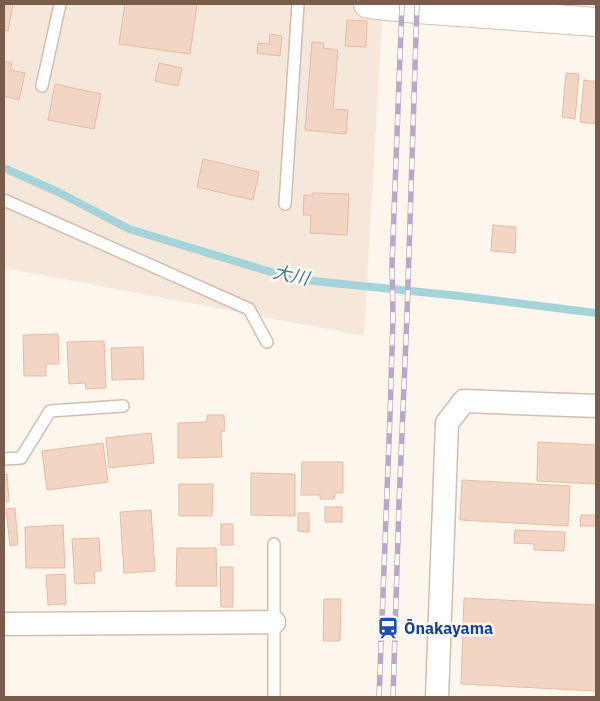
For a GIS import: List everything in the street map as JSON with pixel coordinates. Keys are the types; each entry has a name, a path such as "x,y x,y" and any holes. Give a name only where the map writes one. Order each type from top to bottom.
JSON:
{"main road":[{"path":"368,4 596,22"}],"street":[{"path":"437,697 447,423 464,401 596,406"},
{"path":"4,624 274,622"}],"lane":[{"path":"42,86 60,4"},
{"path":"285,204 298,4"},
{"path":"4,200 249,309 267,342"},
{"path":"4,459 21,458 50,411 123,406"},
{"path":"274,544 274,697"}],"shaded area":[{"path":"4,4 383,4 364,336 4,268"}],"building":[{"path":"4,4 13,4 8,31 4,30"},
{"path":"125,4 197,4 190,54 119,44"},
{"path":"347,20 367,21 366,47 345,46"},
{"path":"270,34 282,36 280,56 257,53 258,43 269,44"},
{"path":"312,42 324,43 323,48 338,50 333,109 348,110 346,134 305,130"},
{"path":"4,61 12,63 10,70 25,73 19,100 4,96"},
{"path":"159,63 182,68 178,86 155,81"},
{"path":"566,73 579,74 575,119 562,117"},
{"path":"584,80 596,82 596,124 580,122"},
{"path":"55,84 101,94 94,129 48,120"},
{"path":"203,159 259,172 253,200 197,187"},
{"path":"312,193 349,194 347,235 310,233 311,215 303,215 304,195 312,196"},
{"path":"493,225 516,227 515,253 491,251"},
{"path":"58,334 59,364 46,364 46,376 24,376 23,335"},
{"path":"104,341 106,388 86,389 85,383 69,384 67,342"},
{"path":"143,347 144,379 112,380 111,348"},
{"path":"207,415 224,415 225,431 221,431 222,457 178,458 178,423 207,422"},
{"path":"151,433 154,463 109,468 106,438"},
{"path":"538,442 596,445 596,484 537,481"},
{"path":"103,443 108,482 47,490 42,451"},
{"path":"302,462 343,462 343,493 335,493 334,499 320,499 320,495 301,495"},
{"path":"251,473 295,474 295,516 251,515"},
{"path":"7,474 9,501 4,502 4,475"},
{"path":"462,480 570,486 568,526 460,520"},
{"path":"179,484 213,484 212,516 179,516"},
{"path":"325,507 342,507 342,522 325,522"},
{"path":"15,508 18,544 10,546 6,509"},
{"path":"151,510 155,571 124,573 120,512"},
{"path":"298,513 309,513 309,532 298,531"},
{"path":"581,515 596,515 596,526 580,526"},
{"path":"221,524 233,524 233,545 221,545"},
{"path":"63,525 65,568 26,568 25,527"},
{"path":"515,530 565,532 564,551 534,550 534,544 514,543"},
{"path":"99,538 101,571 94,571 95,583 75,584 72,539"},
{"path":"177,548 216,548 217,586 176,586"},
{"path":"220,567 233,567 233,607 221,607"},
{"path":"65,574 66,604 48,605 46,575"},
{"path":"464,598 596,605 596,691 461,684"},
{"path":"324,599 341,599 340,641 323,641"}],"waterway":[{"name":"大川","path":"4,168 58,192 129,229 294,279 460,296 596,313"}],"railway":[{"path":"379,697 390,415 393,318 392,265 402,4"},
{"path":"393,697 417,4"}],"place":[{"name":"Ōnakayama","path":"388,628"}]}
